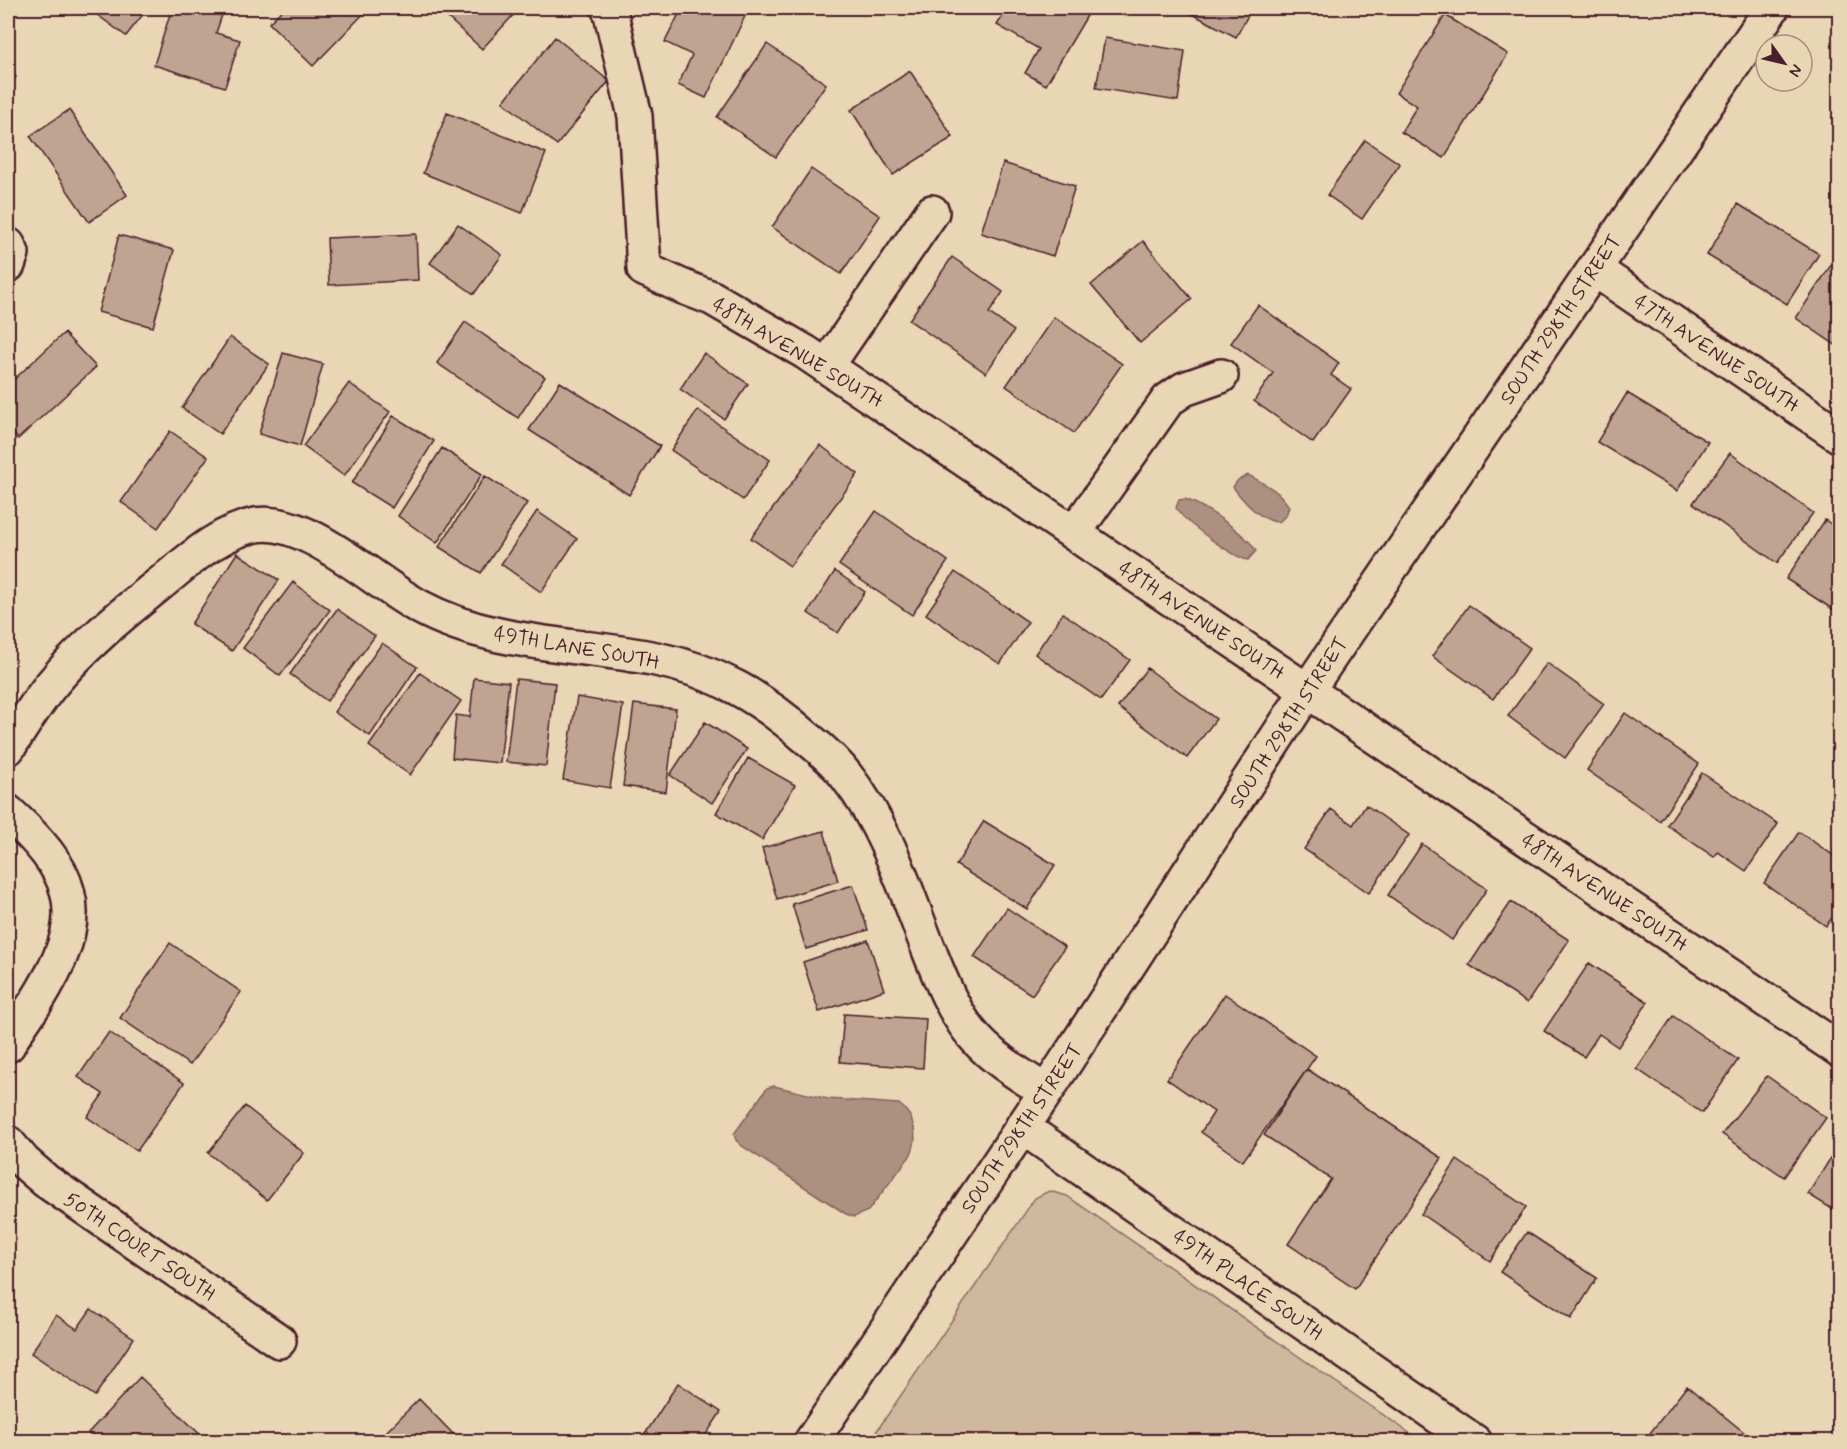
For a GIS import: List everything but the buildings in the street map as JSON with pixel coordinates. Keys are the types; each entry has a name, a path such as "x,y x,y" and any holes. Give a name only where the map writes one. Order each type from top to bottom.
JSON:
{"street":[{"name":"48TH AVENUE SOUTH","path":"608,8 635,116 644,269 712,298 827,366 1839,1050"},
{"name":"SOUTH 298TH STREET","path":"811,1442 1046,1092 1307,691 1772,8"},
{"path":"827,366 932,212"},
{"path":"8,245 12,254 8,265"},
{"name":"47TH AVENUE SOUTH","path":"1594,269 1839,436"},
{"path":"1074,533 1168,400 1184,389 1221,376"},
{"name":"49TH LANE SOUTH","path":"8,748 49,688 76,657 113,622 189,560 216,542 245,528 262,524 292,528 315,538 418,606 453,622 482,631 541,643 655,658 674,663 712,675 736,686 770,707 819,747 846,776 869,810 888,847 939,977 965,1024 989,1051 1046,1092"},
{"path":"8,812 48,855 65,879 70,900 71,919 62,955 45,988 8,1045"},
{"name":"49TH PLACE SOUTH","path":"1022,1127 1475,1442"},
{"name":"50TH COURT SOUTH","path":"8,1143 24,1162 46,1181 279,1341"}],"shaded area":[{"path":"1248,475 1276,492 1289,507 1286,515 1279,522 1259,514 1233,487 1238,480"},
{"path":"1185,499 1224,521 1244,537 1256,551 1248,560 1209,538 1176,508 1179,500"},
{"path":"774,1086 828,1099 899,1104 909,1114 915,1135 913,1149 868,1211 854,1217 846,1214 736,1140 734,1134 767,1088"},
{"path":"1049,1191 1067,1196 1421,1441 890,1442 876,1432 1035,1198"}]}
